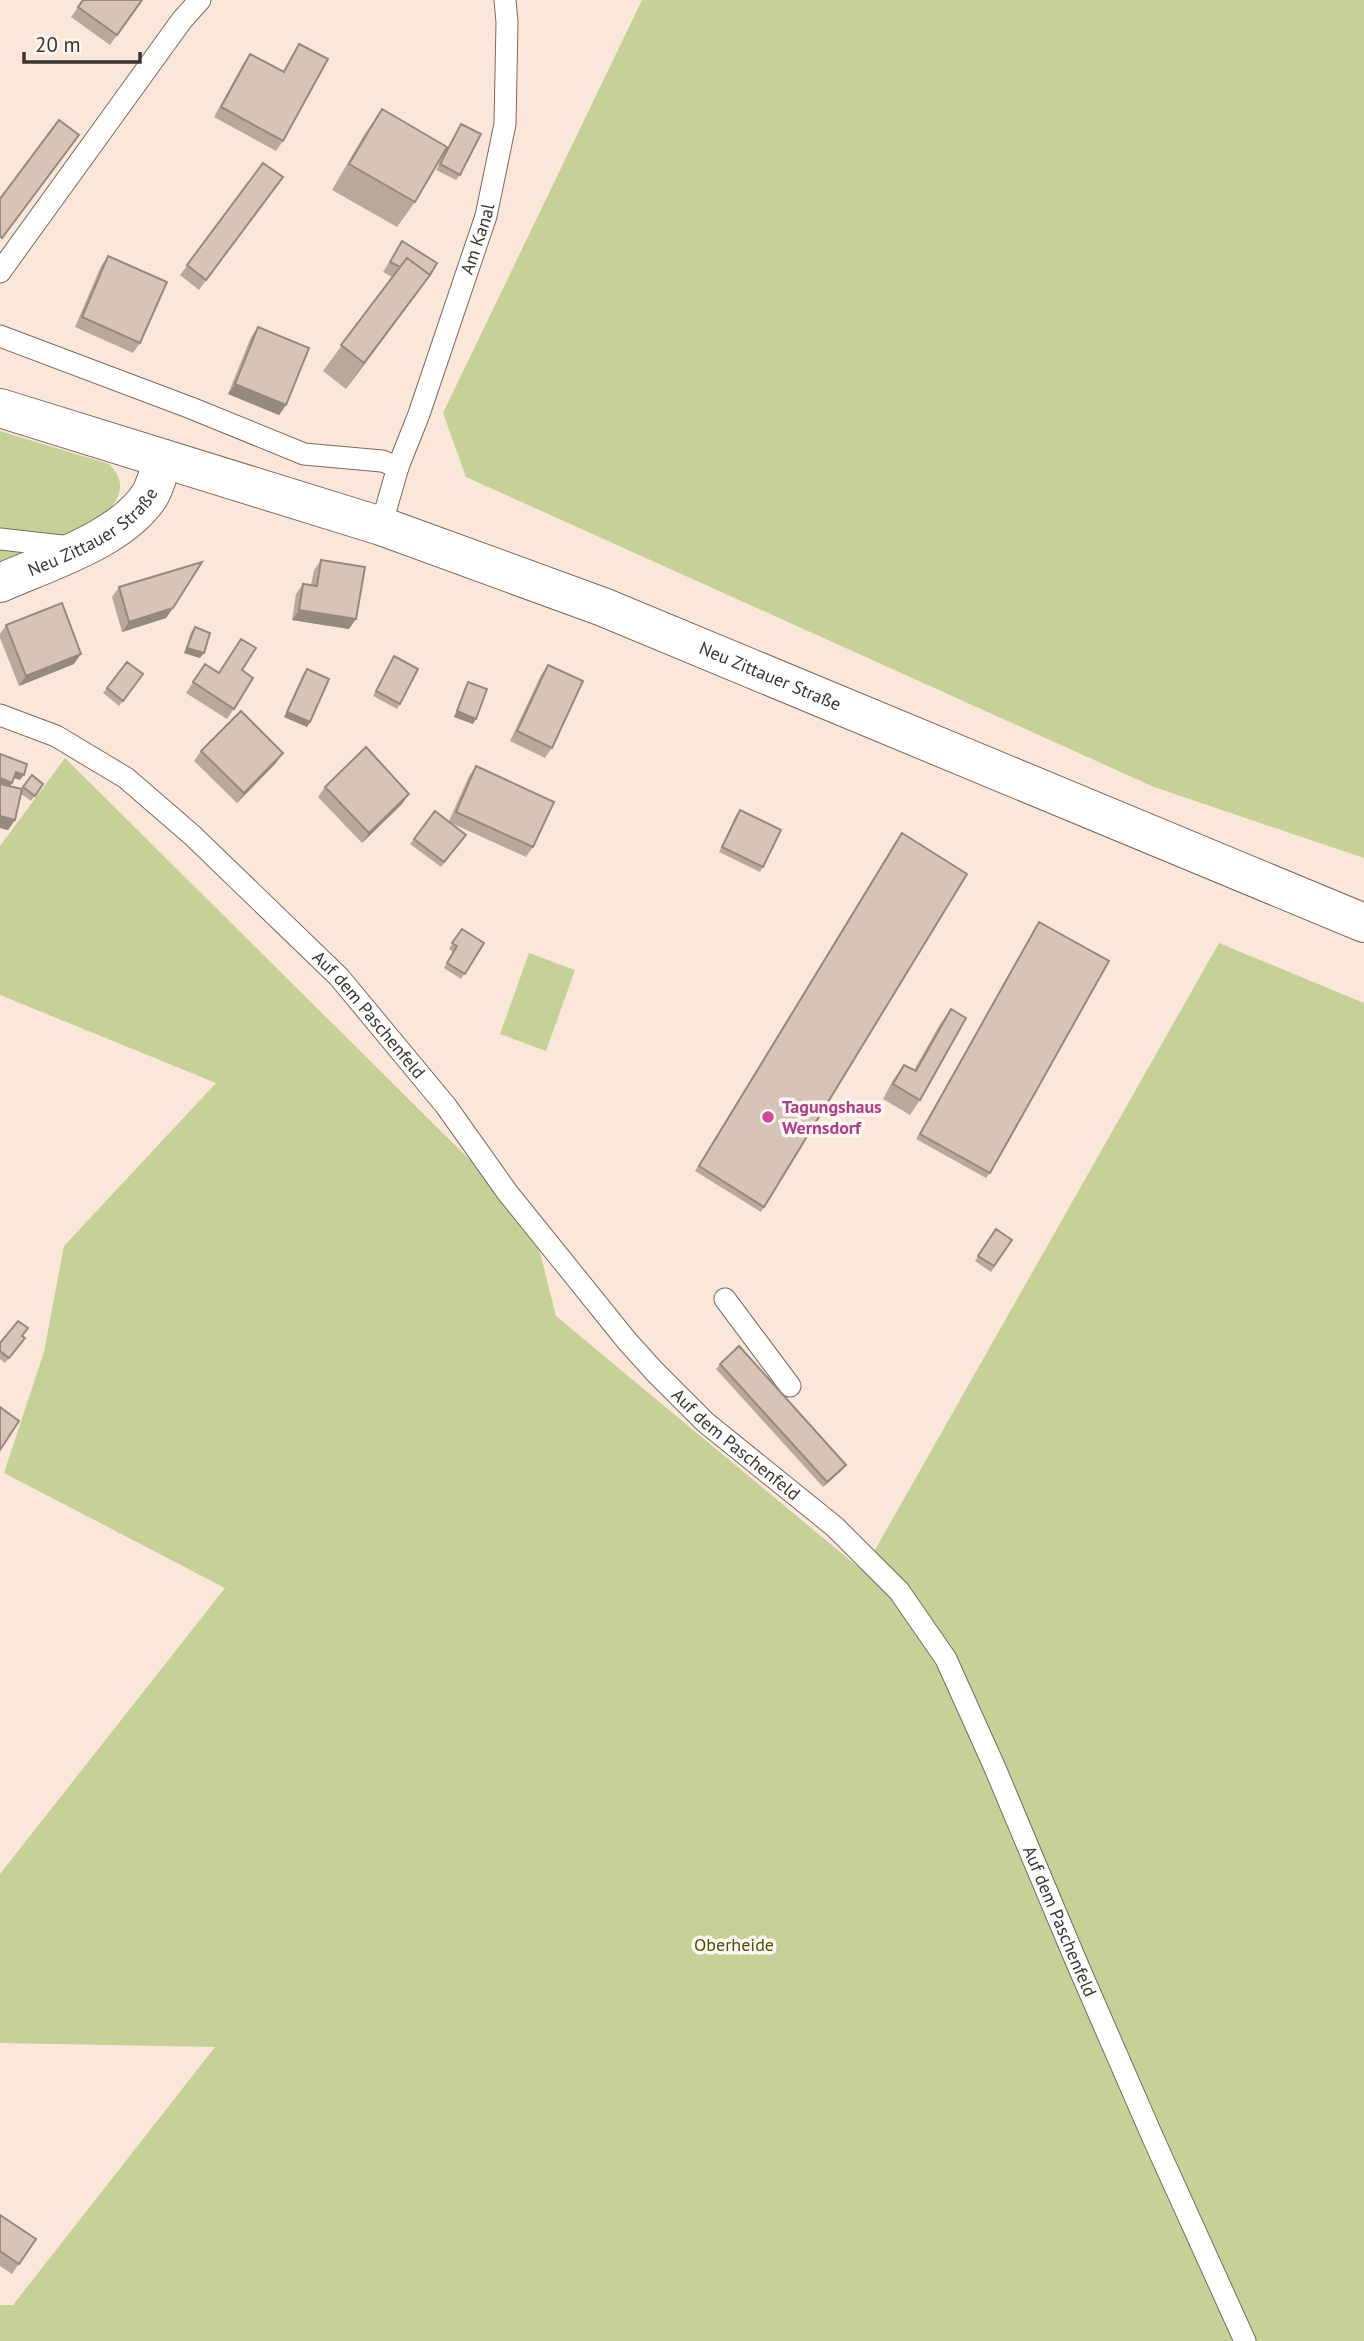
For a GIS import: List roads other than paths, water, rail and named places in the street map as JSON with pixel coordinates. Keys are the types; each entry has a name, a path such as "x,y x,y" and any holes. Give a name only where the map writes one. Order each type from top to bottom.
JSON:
{"main road":[{"name":"Neu Zittauer Straße","path":"0,408 381,526 603,607 1364,923"},
{"name":"Neu Zittauer Straße","path":"0,583 119,527 137,511 151,493 164,459"}],"lane":[{"path":"0,272 182,20 201,0"},
{"name":"Am Kanal","path":"381,526 398,467 419,414 486,216 505,124 505,0"},
{"path":"0,336 304,454 382,461 398,467"},
{"path":"0,539 79,548"},
{"name":"Auf dem Paschenfeld","path":"0,715 55,736 125,778 192,835 339,977 446,1106 507,1192 655,1372 705,1422 835,1527 899,1591 946,1659 1153,2138 1245,2341"},
{"path":"725,1299 790,1386"}],"place":[{"name":"Tagungshaus Wernsdorf","path":"768,1117"}],"park label":[{"name":"Oberheide","path":"734,1945"}]}
